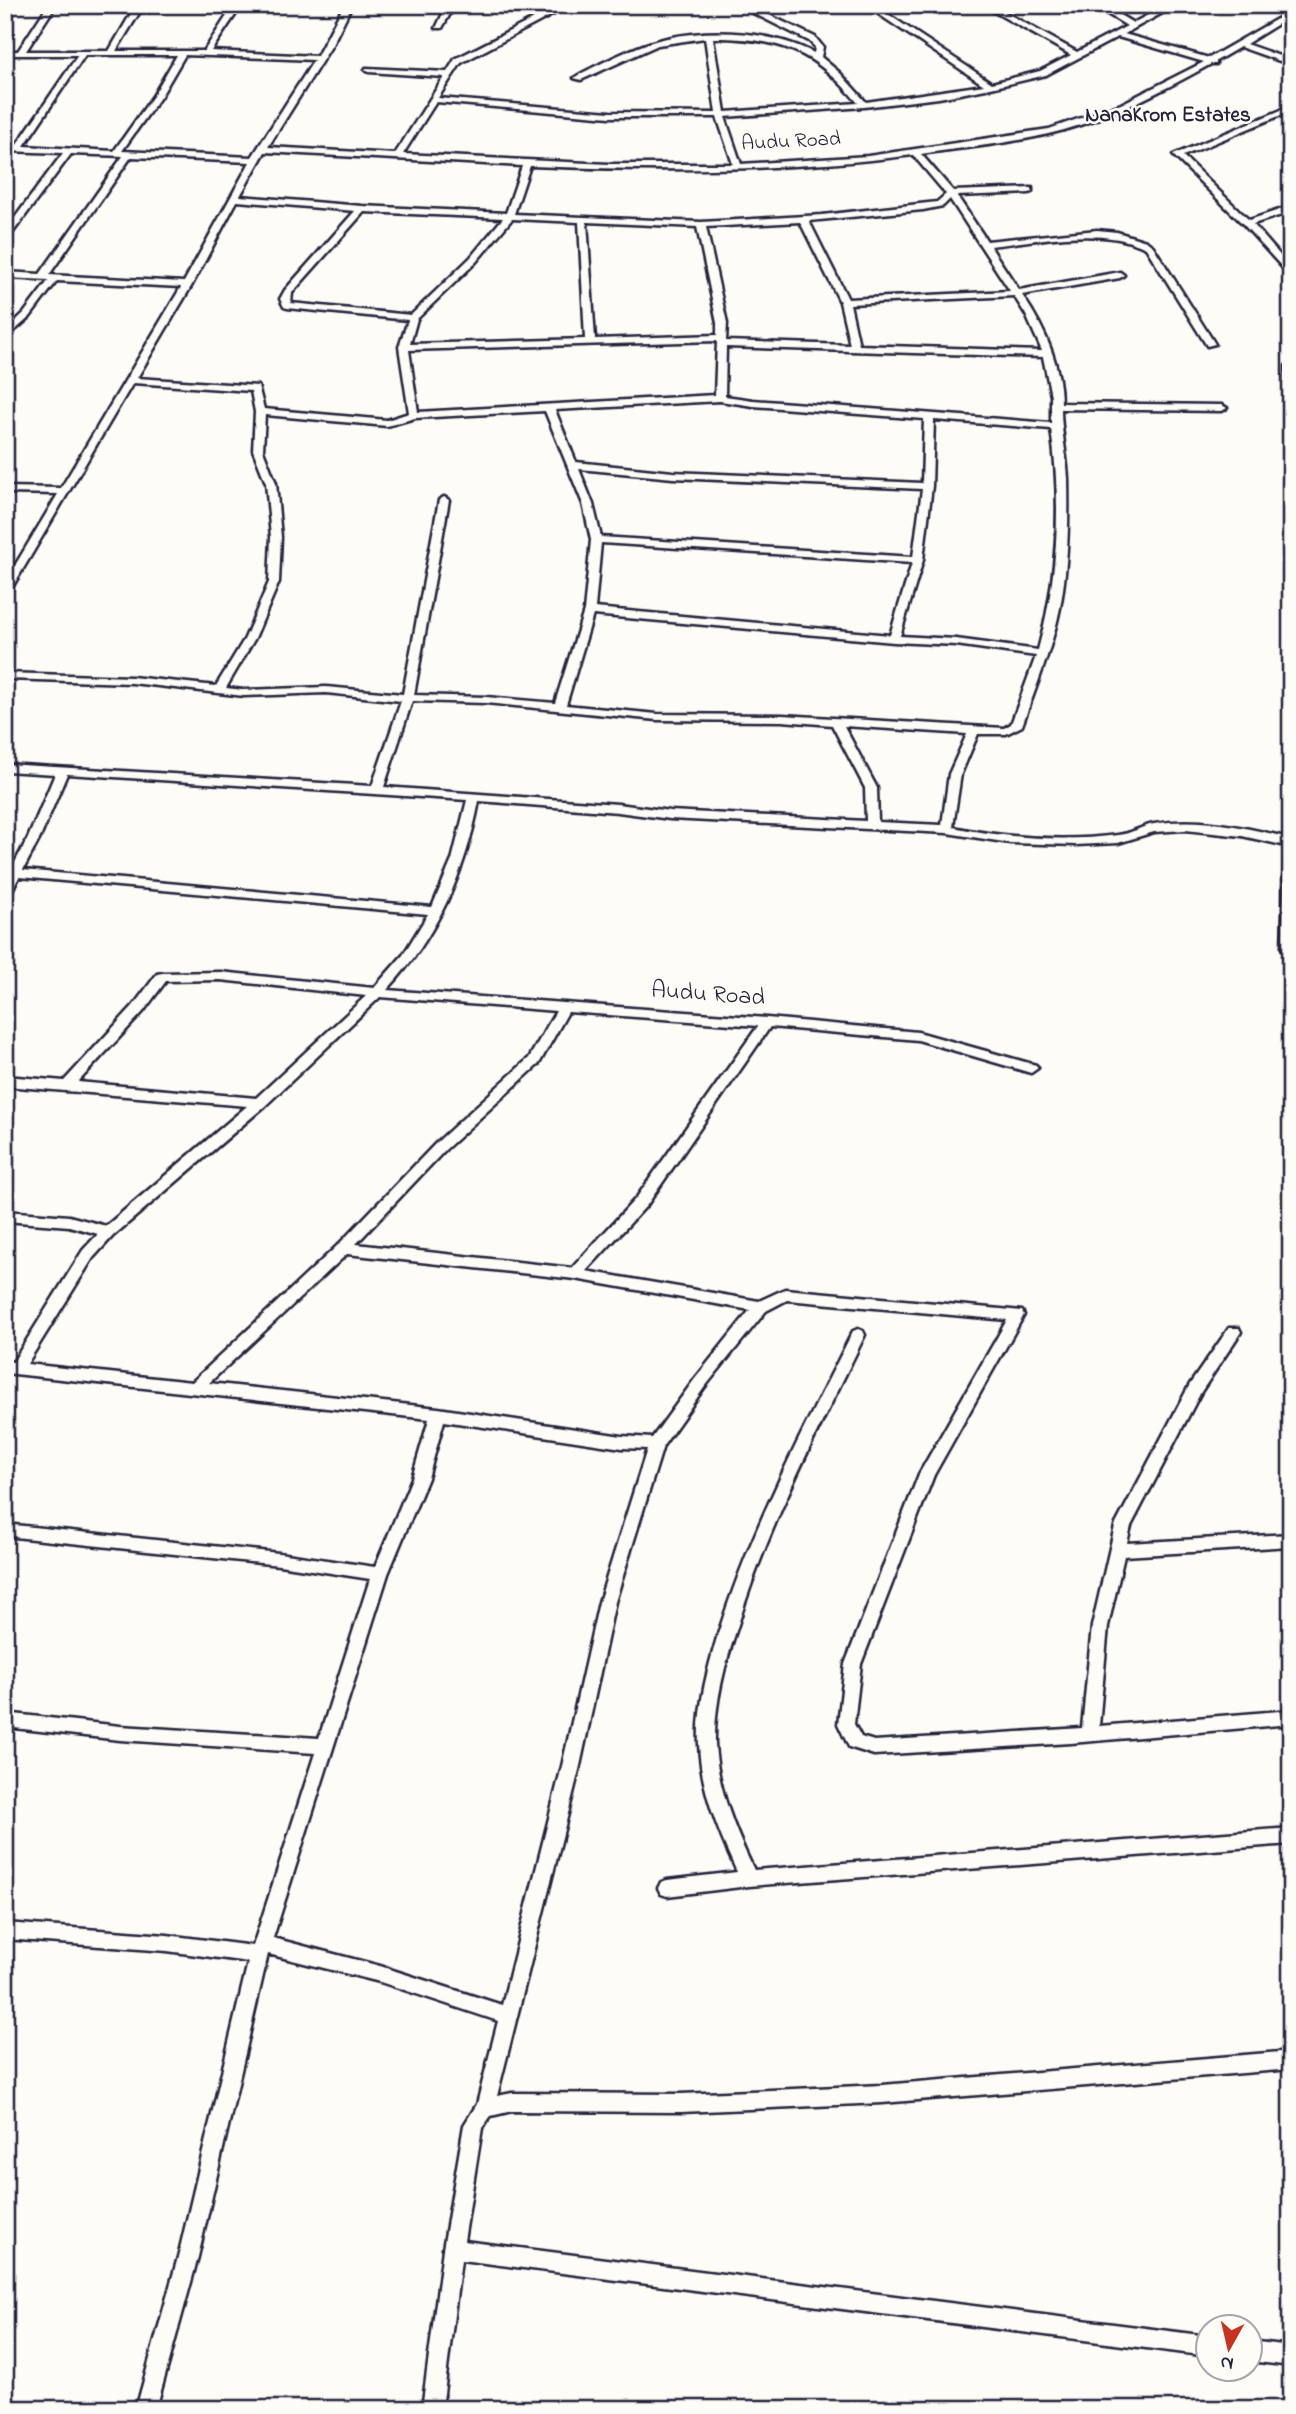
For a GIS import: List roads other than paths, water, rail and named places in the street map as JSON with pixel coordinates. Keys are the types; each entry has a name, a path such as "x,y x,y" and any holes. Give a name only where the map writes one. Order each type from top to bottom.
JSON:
{"street":[{"path":"21,52 52,5"},
{"path":"111,53 140,5"},
{"path":"206,53 238,5"},
{"path":"5,591 187,285 233,198 348,5"},
{"path":"439,26 451,5"},
{"path":"398,155 458,61 567,5"},
{"path":"741,5 812,39 819,47 817,58"},
{"path":"869,5 991,86"},
{"path":"986,5 1076,55"},
{"path":"1097,5 1132,26"},
{"path":"435,100 609,114 721,116 864,105 991,86 1043,73 1173,5"},
{"name":"Audu Road","path":"264,149 621,167 738,167 917,154 1063,128 1131,103 1213,61 1291,13"},
{"path":"1116,34 1213,61"},
{"path":"709,36 721,116 738,167"},
{"path":"578,78 666,40 709,36 740,37 785,45 817,58 842,79 864,105"},
{"path":"1240,44 1291,63"},
{"path":"116,154 157,96 182,52"},
{"path":"5,53 182,52 318,58"},
{"path":"18,149 83,53"},
{"path":"369,69 450,75"},
{"path":"1289,110 1177,155 1247,223 1291,274"},
{"path":"5,148 255,160"},
{"path":"5,237 68,152"},
{"path":"42,278 129,154"},
{"path":"5,676 132,680 219,690 326,690 408,698 486,700 657,717 782,718 974,731 1006,731 1016,726 1042,654 1055,607 1063,529 1063,455 1056,426 1056,405 1048,354 1018,293 951,194 917,154"},
{"path":"414,415 404,347 405,336 413,318 472,260 509,217 527,162"},
{"path":"233,198 362,209 701,225 803,219 923,207 940,204 951,194 1029,190"},
{"path":"362,209 288,292 285,299 287,305 413,318"},
{"path":"1247,223 1291,209"},
{"path":"803,219 845,302 855,348"},
{"path":"583,220 590,340"},
{"path":"701,225 712,268 723,341 720,398"},
{"path":"985,244 1097,233 1115,233 1134,239 1149,246 1210,344"},
{"path":"5,275 187,285"},
{"path":"845,302 1018,293 1120,275"},
{"path":"5,336 27,315 54,279"},
{"path":"404,347 590,340 723,341 1048,354"},
{"path":"1291,366 1291,405"},
{"path":"129,380 255,388 260,412 258,450 271,483 276,537 274,582 250,638 219,690"},
{"path":"260,412 387,423 414,415 720,398 753,403 1056,426"},
{"path":"1056,405 1222,408"},
{"path":"548,408 588,504 596,540 589,611 559,706"},
{"path":"894,639 918,560 927,486 929,417"},
{"path":"571,465 673,475 927,486"},
{"path":"5,490 64,491"},
{"path":"377,790 408,698 444,500"},
{"path":"596,540 918,560"},
{"path":"589,611 894,639 956,642 1042,654"},
{"path":"836,722 871,788 873,826"},
{"path":"947,829 955,774 974,731"},
{"path":"5,767 474,797 618,808 670,815 947,829 975,836 1121,839 1156,828 1214,829 1246,832 1291,843"},
{"path":"5,893 34,838 62,769"},
{"path":"474,797 463,850 435,911 408,957 377,993 260,1103 108,1232 88,1254 11,1367 438,1414 622,1442 656,1444"},
{"path":"1291,863 1287,915 1288,948 1291,953"},
{"path":"16,873 435,911"},
{"name":"Audu Road","path":"68,1086 138,1009 162,977 220,976 377,993 767,1021 918,1036 1031,1069"},
{"path":"197,1386 344,1248 441,1146 534,1061 564,1008"},
{"path":"575,1274 642,1201 767,1021"},
{"path":"5,1081 260,1103"},
{"path":"5,1216 69,1222 108,1232"},
{"path":"344,1248 575,1274 761,1307"},
{"path":"432,2409 473,2125 485,2108 570,1766 607,1602 656,1444 699,1384 761,1307 785,1294 1017,1315 927,1474 853,1664 846,1724 855,1742 874,1748 1291,1717"},
{"path":"1090,1734 1100,1626 1122,1527 1195,1388 1234,1332"},
{"path":"749,1878 738,1857 712,1778 707,1744 710,1699 750,1561 859,1335"},
{"path":"146,2409 188,2257 261,1950 380,1574 420,1478 438,1414"},
{"path":"5,1530 279,1559 380,1574"},
{"path":"1117,1550 1291,1540"},
{"path":"5,1720 120,1733 326,1746"},
{"path":"667,1888 749,1878 1291,1836"},
{"path":"5,1931 261,1950 406,1982 507,2015"},
{"path":"485,2108 512,2102 681,2102 882,2094 1291,2060"},
{"path":"453,2249 1194,2344"},
{"path":"1264,2353 1291,2356"}],"district":[{"name":"NanaKrom Estates","path":"1168,116"}]}
